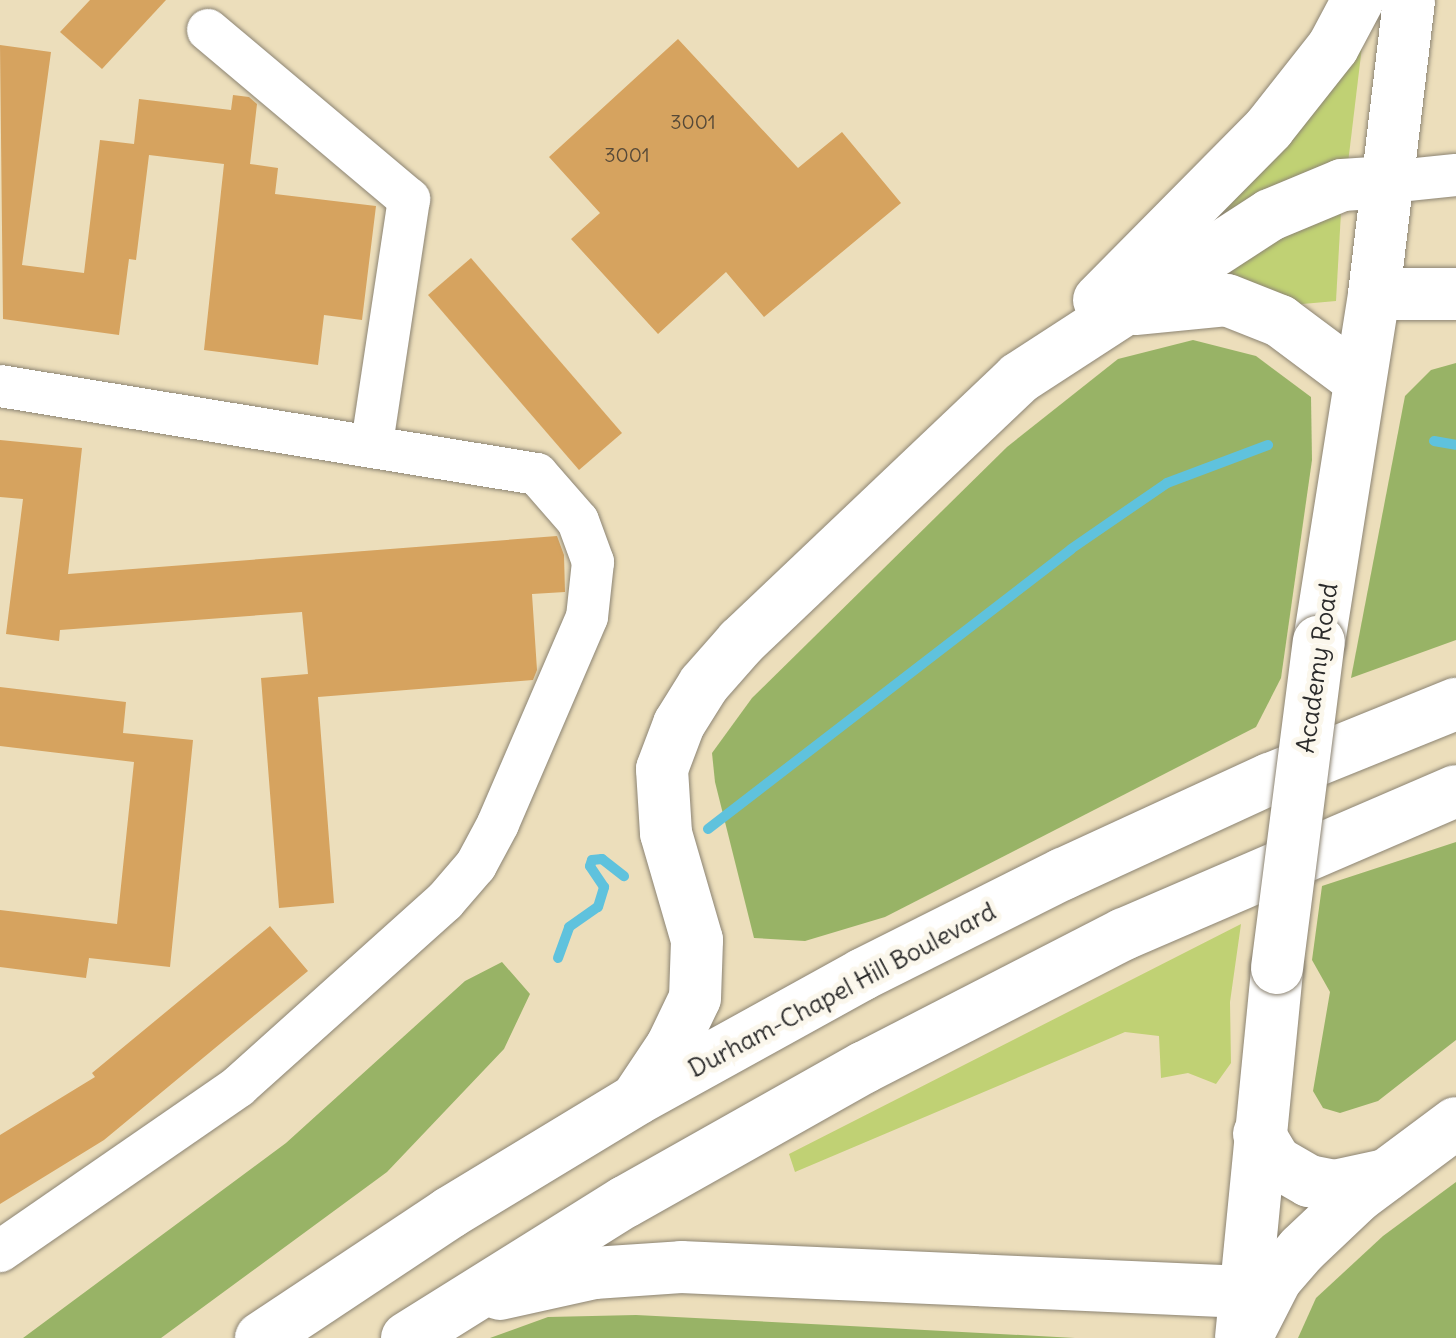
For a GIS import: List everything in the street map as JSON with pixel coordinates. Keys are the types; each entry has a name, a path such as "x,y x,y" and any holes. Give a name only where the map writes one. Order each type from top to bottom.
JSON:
{"main road":[{"path":"637,1099 687,1020 698,974 696,940 664,816 662,770 679,724 741,642 1019,378 1270,128 1324,60 1358,0"},
{"name":"Academy Road","path":"1244,1323 1277,968 1319,642 1374,294 1409,0"},
{"path":"1019,378 1270,216 1342,186 1388,182"},
{"path":"1374,294 1456,294"},
{"path":"1122,311 1204,299 1227,300 1280,321 1359,380"},
{"name":"Durham-Chapel Hill Boulevard","path":"261,1338 448,1212 637,1099 863,974 1063,874 1270,779 1456,704"},
{"path":"407,1338 642,1192 934,1031 1124,934 1456,791"},
{"path":"450,1308 594,1273 681,1267 1244,1323 1302,1248 1386,1175 1456,1122"},
{"path":"1259,1134 1276,1162 1309,1181 1334,1186 1386,1175"}],"street":[{"path":"208,30 409,199 372,444"},
{"path":"1388,182 1456,176"},
{"path":"0,386 537,474 578,521 593,562 587,617 498,824 476,865 445,901 238,1087 0,1251"}],"green space":[{"path":"1363,38 1348,163 1142,273"},
{"path":"1341,212 1336,301 1280,306 1196,276"},
{"path":"1193,340 1256,356 1311,397 1312,460 1281,678 1256,727 885,917 805,941 754,938 715,782 712,753 752,698 1007,447 1118,359"},
{"path":"1456,363 1456,640 1351,678 1405,396 1431,370"},
{"path":"1456,842 1456,1040 1378,1101 1340,1113 1323,1108 1313,1091 1330,992 1312,960 1322,886"},
{"path":"1241,924 1230,1002 1231,1063 1216,1084 1188,1073 1161,1078 1159,1036 1125,1032 795,1172 789,1154"},
{"path":"502,962 530,994 504,1049 387,1172 161,1338 23,1338 286,1143 465,981"},
{"path":"1456,1182 1456,1338 1298,1338 1316,1298 1383,1236"},
{"path":"636,1315 1075,1338 490,1338 548,1317"}],"building":[{"path":"90,0 166,0 102,69 60,32"},
{"path":"678,39 798,168 842,132 901,203 764,317 726,272 658,334 571,239 600,213 549,157"},
{"path":"0,45 51,52 22,265 84,273 100,140 134,144 139,99 231,110 233,95 249,97 257,104 250,164 278,168 275,194 376,206 362,320 324,315 318,365 204,350 224,164 149,155 136,260 129,259 119,335 3,319"},
{"path":"471,258 622,433 579,470 428,295"},
{"path":"0,440 82,448 68,574 557,536 564,555 565,592 532,594 537,670 533,680 318,697 334,903 279,908 261,678 308,674 302,612 60,630 59,641 6,634 23,499 0,497"},
{"path":"0,687 126,702 123,733 193,740 170,967 89,958 86,978 0,967 0,910 117,924 134,762 0,746"},
{"path":"270,926 308,971 104,1140 0,1204 0,1135 95,1077 92,1073"}],"waterway":[{"path":"1434,441 1456,445"},
{"path":"708,829 1071,549 1167,483 1268,445"},
{"path":"558,958 569,927 598,907 604,887 590,866 592,860 602,859 624,876"}]}
